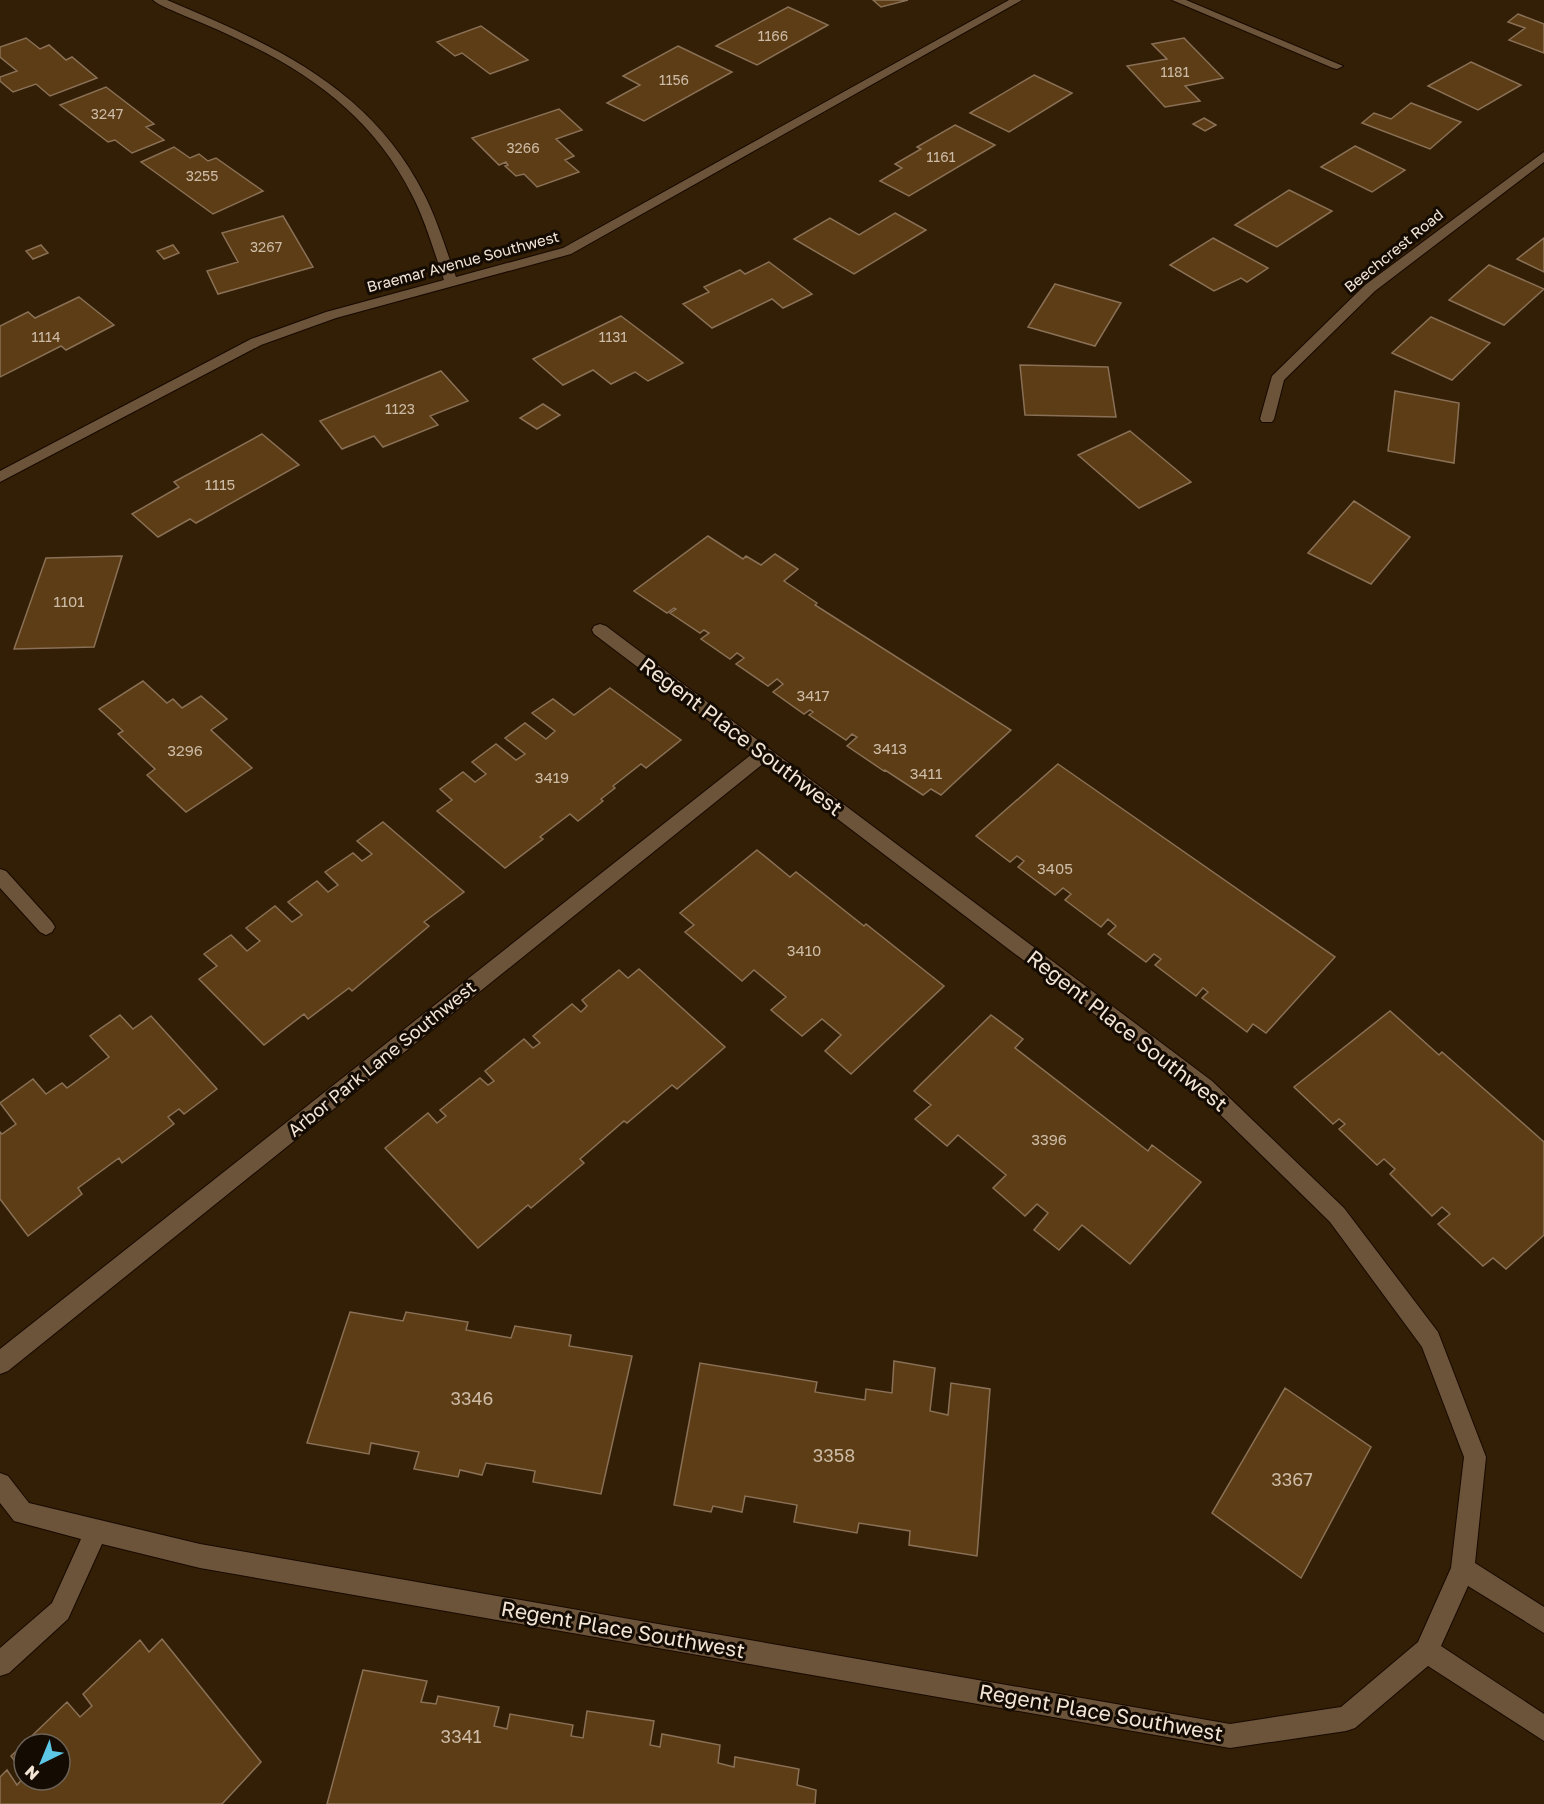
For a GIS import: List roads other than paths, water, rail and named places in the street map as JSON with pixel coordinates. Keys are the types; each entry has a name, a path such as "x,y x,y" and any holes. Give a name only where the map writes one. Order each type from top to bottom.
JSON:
{"street":[{"path":"158,0 256,42 307,70 352,104 392,148 415,187 452,283"},
{"name":"Braemar Avenue Southwest","path":"0,477 256,342 331,315 567,251 1017,0"},
{"path":"1177,0 1337,66"},
{"name":"Beechcrest Road","path":"1267,419 1277,380 1370,288 1544,156"},
{"name":"Regent Place Southwest","path":"0,1484 22,1513 200,1556 1230,1736 1346,1719 1427,1651 1463,1569 1475,1456 1430,1340 1337,1215 1205,1087 600,630"},
{"name":"Arbor Park Lane Southwest","path":"0,1363 764,754"},
{"path":"0,876 46,927"},
{"path":"0,1664 60,1611 96,1531"},
{"path":"1463,1569 1544,1621"},
{"path":"1427,1651 1544,1729"}]}
